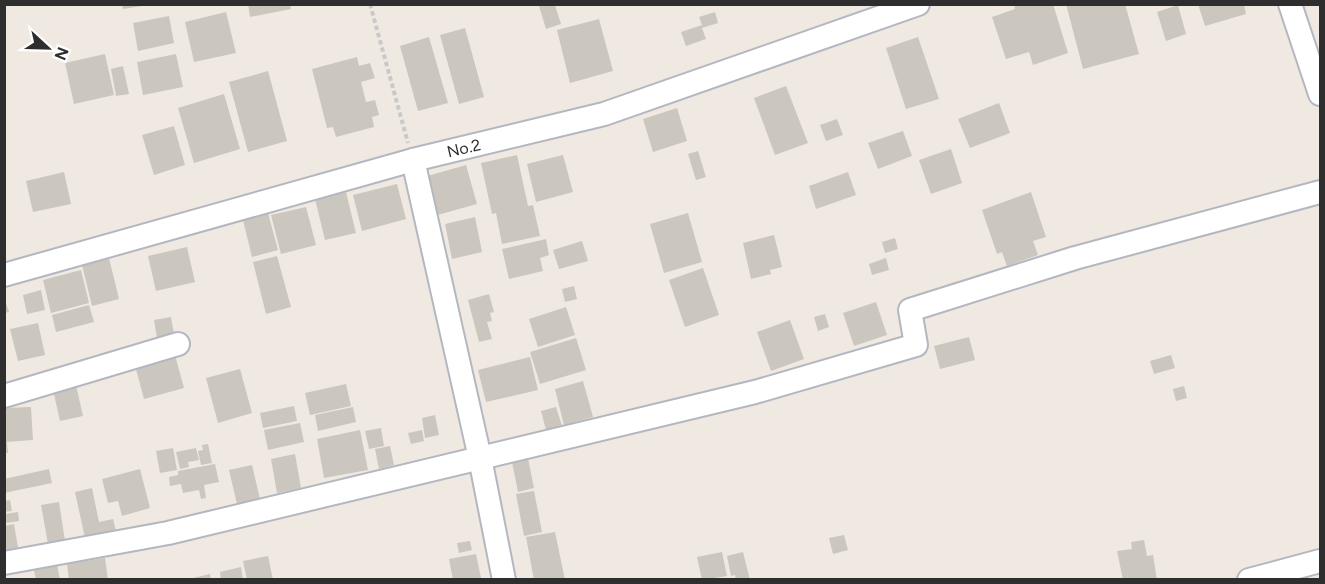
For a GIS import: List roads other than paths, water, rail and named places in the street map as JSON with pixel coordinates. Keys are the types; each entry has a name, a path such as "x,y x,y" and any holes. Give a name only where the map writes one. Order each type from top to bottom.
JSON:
{"street":[{"name":"No.2","path":"4,275 413,160 604,114 918,4"},
{"path":"1290,4 1320,94"},
{"path":"413,160 480,458 504,579"},
{"path":"4,562 168,533 755,392 916,345 910,310 1075,258 1320,192"},
{"path":"4,396 178,344"},
{"path":"1249,579 1320,561"}]}
